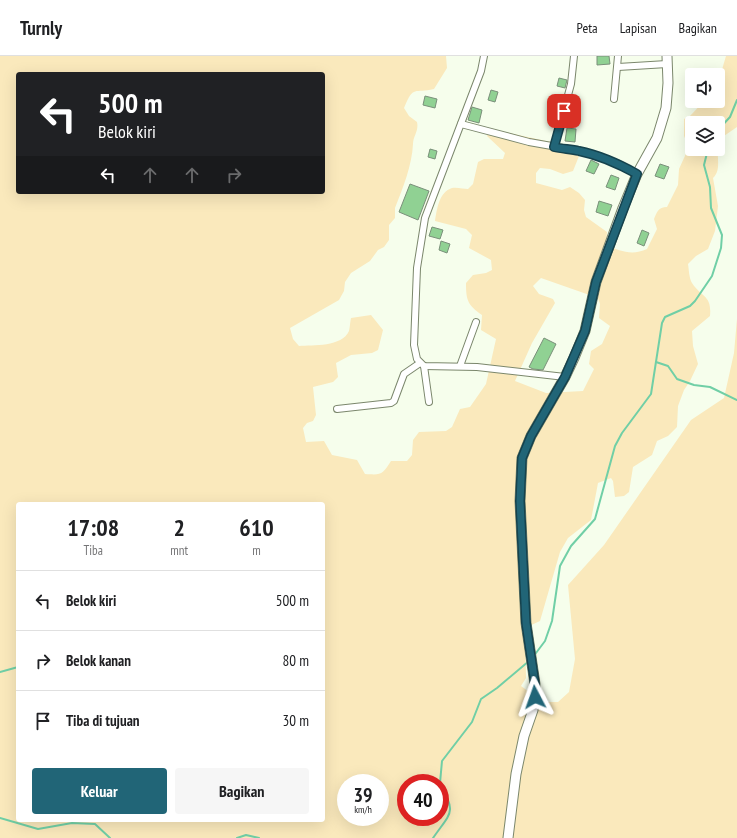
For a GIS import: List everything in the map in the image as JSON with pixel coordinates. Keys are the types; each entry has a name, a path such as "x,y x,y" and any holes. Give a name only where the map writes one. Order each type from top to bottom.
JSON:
{"street":[{"path":"429,402 422,364 416,354 414,345 417,268 421,240 425,218 481,71 484,56"},
{"path":"554,147 571,84 574,56"},
{"path":"614,99 618,56"},
{"path":"508,838 524,736 533,710 535,684 526,623 520,501 522,458 531,436 565,377 585,331 596,282 637,174 657,138 665,113 668,83 667,60 618,66"},
{"path":"461,124 554,147 580,151 616,162 637,174"},
{"path":"460,366 476,322"},
{"path":"338,409 391,403 394,401 404,374 422,364 460,366 565,377"}],"shaded area":[{"path":"0,56 446,56 447,68 434,89 415,91 407,100 404,108 409,116 417,122 417,128 413,141 409,168 395,208 395,218 389,225 389,240 384,247 378,250 370,261 351,273 345,282 344,291 339,300 290,328 293,339 299,346 334,343 340,340 349,331 351,318 371,315 383,330 378,350 372,353 351,355 336,363 338,377 333,382 313,387 316,415 313,421 307,423 303,428 306,442 324,441 332,455 357,460 365,474 378,474 383,472 391,461 407,461 412,455 413,440 419,432 446,431 452,427 460,409 470,407 486,384 496,339 481,330 482,315 471,305 467,298 466,283 473,275 486,273 492,270 491,260 469,248 472,235 466,229 435,221 441,197 452,188 468,189 473,184 478,162 484,159 503,159 505,153 487,136 490,129 569,146 579,156 573,171 563,174 550,169 540,168 536,173 536,183 562,190 570,187 579,193 585,200 584,210 586,217 607,232 606,245 626,252 636,252 647,249 657,229 654,219 660,209 667,207 678,185 679,169 685,156 718,156 718,168 713,178 718,206 715,231 708,249 696,256 688,264 692,283 706,297 710,309 710,316 692,331 693,346 698,364 684,390 678,406 677,427 668,436 657,441 652,455 633,467 629,492 624,496 615,497 613,481 611,478 598,483 591,520 568,538 560,552 540,621 525,628 526,678 521,686 543,702 558,702 569,692 575,659 568,585 604,545 691,420 724,398 734,353 737,319 737,838 0,838","holes":["541,278 598,298 600,304 599,318 610,326 602,344 591,351 589,364 594,369 583,391 546,393 515,381 532,343 555,303 553,299 539,294 533,286"]},
{"path":"726,56 737,56 737,127 725,135 725,116 690,116 697,108 725,108 725,68 722,68"},
{"path":"685,118 685,138 684,136"}],"building":[{"path":"597,56 609,56 610,64 597,65"},
{"path":"559,78 567,80 565,88 557,86"},
{"path":"491,90 498,92 495,102 488,100"},
{"path":"425,96 437,99 435,108 423,105"},
{"path":"472,107 482,110 479,123 468,120"},
{"path":"567,128 576,129 575,142 565,141"},
{"path":"430,149 437,151 435,159 428,157"},
{"path":"591,160 599,164 594,174 586,171"},
{"path":"660,164 669,167 664,179 655,176"},
{"path":"611,175 619,178 615,190 606,187"},
{"path":"410,184 429,191 418,220 399,212"},
{"path":"599,201 612,205 608,216 596,212"},
{"path":"432,227 443,230 440,239 429,236"},
{"path":"642,230 649,233 644,246 637,243"},
{"path":"441,241 450,244 447,253 439,250"},
{"path":"544,338 556,344 543,370 533,369 529,367"}],"waterway":[{"path":"725,122 730,117 737,100"},
{"path":"533,657 545,641 552,621 560,566 571,546 595,519 615,446 622,433 651,394 662,323 665,317 690,306 712,276 721,248 722,235 711,208 710,187 704,165 706,156"},
{"path":"656,362 668,366 677,379 694,385 710,387 737,400"},
{"path":"441,774 442,761 472,722 481,699 497,688 529,661"},
{"path":"0,672 16,668"},
{"path":"449,801 449,814"},
{"path":"0,818 38,829 72,823 95,824 110,838"},
{"path":"433,838 442,826"},
{"path":"237,838 246,835 259,838"}],"route":[{"path":"535,697 535,684 526,623 520,501 520,473 522,458 531,436 565,377 585,331 596,282 637,174 616,162 580,151 554,147 564,111"}]}
